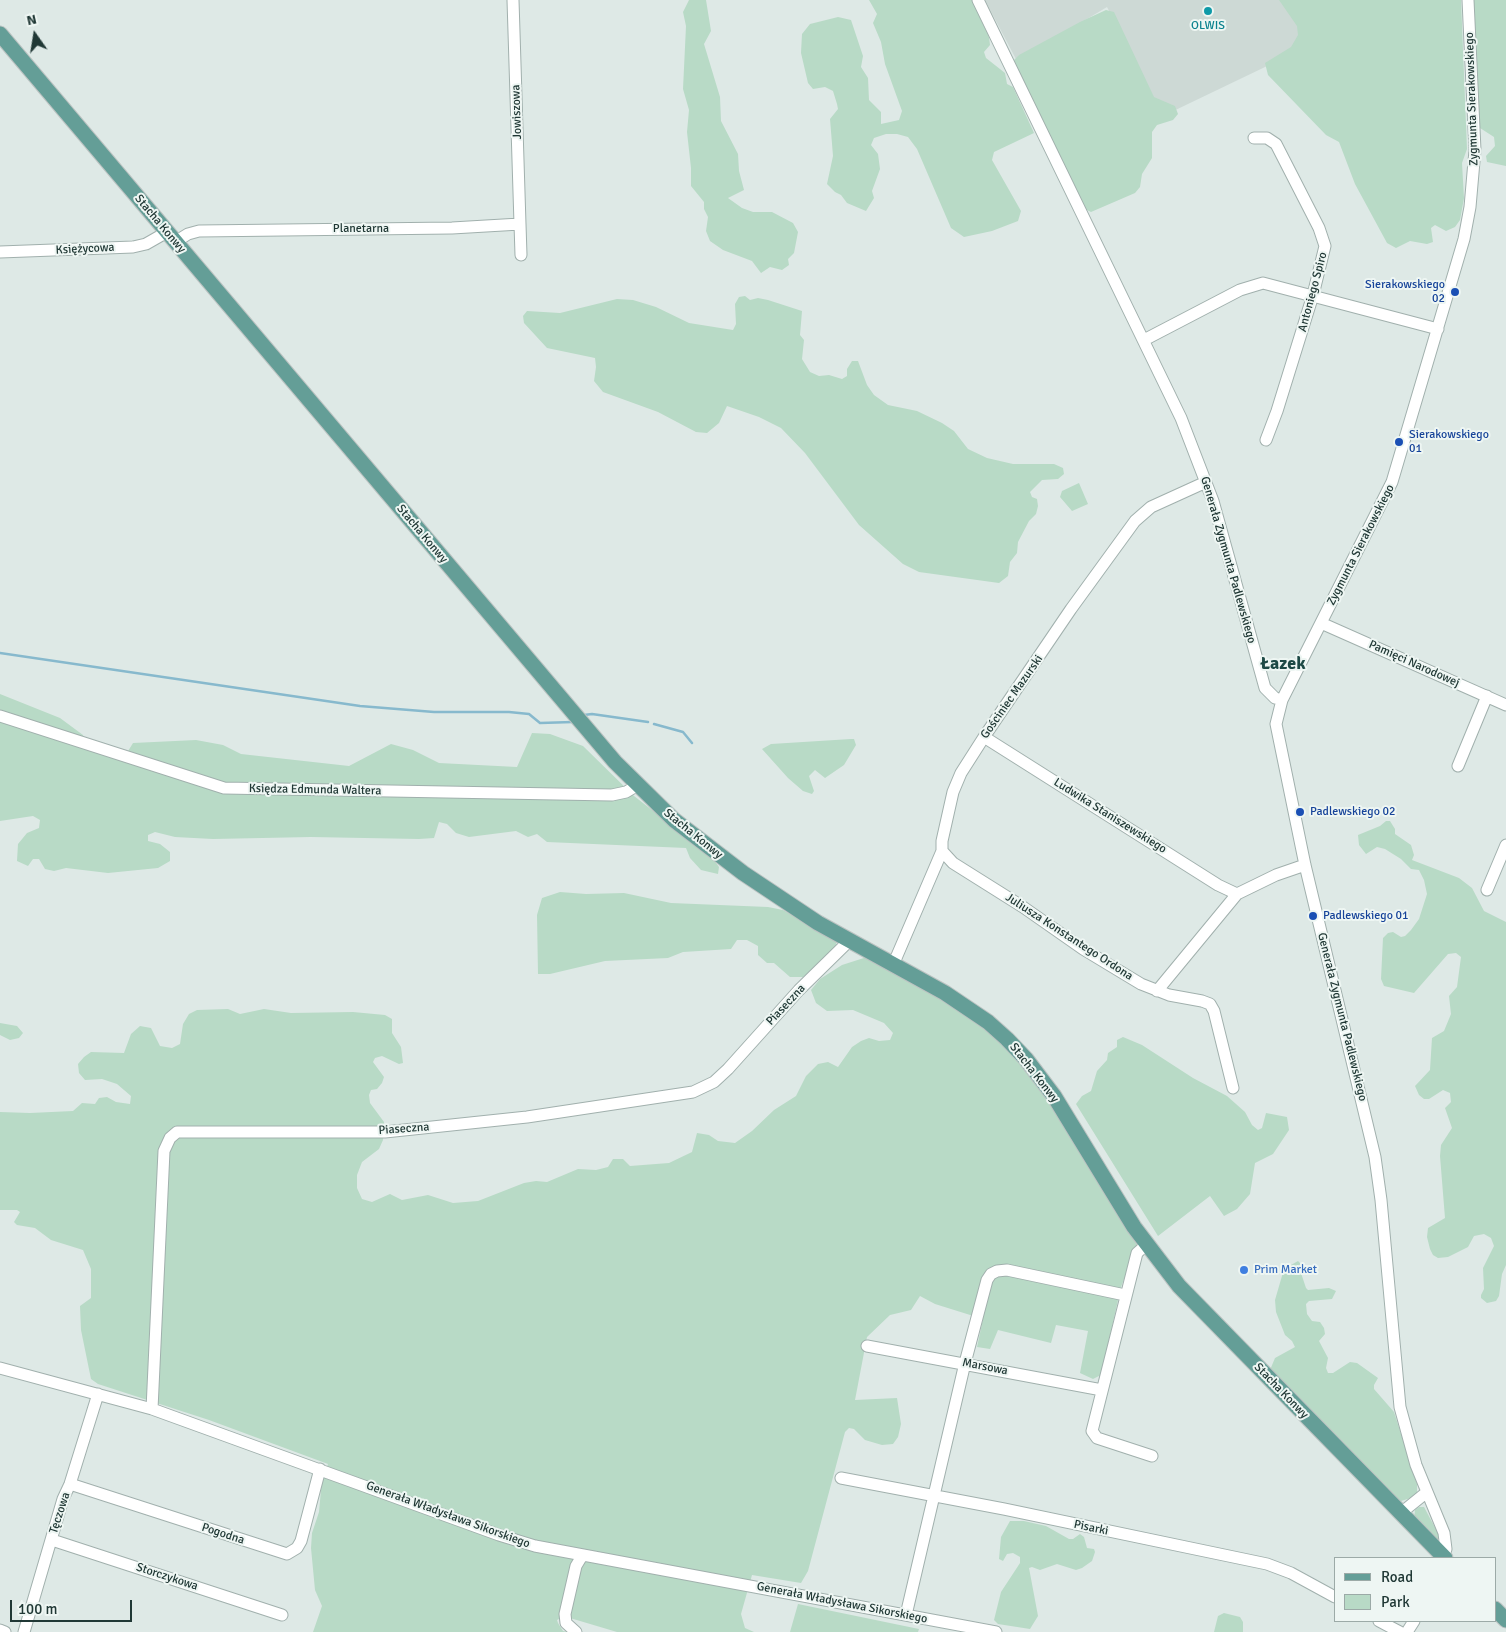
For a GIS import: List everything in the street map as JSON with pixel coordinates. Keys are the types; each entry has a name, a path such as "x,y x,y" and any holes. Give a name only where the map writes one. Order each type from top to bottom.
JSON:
{"main road":[{"name":"Stacha Konwy","path":"0,34 578,718 638,785 685,829 736,868 788,904 849,941 970,1009 988,1022 1026,1059 1054,1096 1146,1245 1198,1306 1444,1557"},
{"path":"1496,1610 1506,1620"}],"street":[{"name":"Jowiszowa","path":"513,0 520,224"},
{"name":"Generała Zygmunta Padlewskiego","path":"978,0 1181,418 1206,482 1265,688 1275,698 1282,700 1276,724 1277,737 1375,1157 1381,1200 1400,1408 1409,1446 1444,1533 1446,1549 1444,1557"},
{"name":"Zygmunta Sierakowskiego","path":"1282,700 1392,482 1464,239 1474,174 1475,150 1468,0"},
{"name":"Antoniego Spiro","path":"1254,138 1267,138 1276,144 1322,236 1325,253 1266,440"},
{"name":"Planetarna","path":"171,237 205,230 452,228 520,224"},
{"path":"520,224 520,254"},
{"name":"Księżycowa","path":"0,252 134,247 171,237"},
{"path":"1144,340 1257,284 1274,284 1438,330"},
{"name":"Gościniec Mazurski","path":"893,965 942,851 942,841 953,792 961,773 984,737 1071,609 1135,521 1151,507 1206,482"},
{"name":"Pamięci Narodowej","path":"1321,623 1506,705"},
{"path":"1458,766 1487,696"},
{"name":"Księdza Edmunda Waltera","path":"0,716 224,788 612,795 626,792 638,785"},
{"name":"Ludwika Staniszewskiego","path":"984,737 1218,885 1237,894"},
{"path":"1487,890 1506,845"},
{"name":"Juliusza Konstantego Ordona","path":"942,851 953,863 1023,907 1083,949 1141,984 1170,995 1202,1001 1213,1008 1233,1088"},
{"path":"1157,991 1237,894 1282,872 1306,864"},
{"name":"Piaseczna","path":"152,1410 164,1151 170,1138 177,1132 385,1132 527,1117 693,1092 714,1082 728,1069 799,990 849,941"},
{"path":"1146,1245 1137,1253 1092,1426 1095,1437 1152,1456"},
{"path":"906,1615 965,1364 987,1280 991,1274 1007,1270 1125,1296"},
{"name":"Marsowa","path":"867,1346 1102,1390"},
{"name":"Generała Władysława Sikorskiego","path":"0,1368 152,1410 499,1535 535,1546 996,1632"},
{"name":"Tęczowa","path":"24,1632 63,1499 70,1484 98,1394"},
{"name":"Pogodna","path":"70,1484 287,1554 297,1548 301,1541 320,1469"},
{"name":"Pisarki","path":"841,1478 1267,1564 1291,1573 1334,1596"},
{"path":"1401,1513 1427,1492"},
{"name":"Storczykowa","path":"52,1540 282,1615"},
{"path":"576,1632 566,1623 565,1614 576,1566 582,1556"},
{"path":"1381,1622 1400,1632"},
{"path":"0,1630 5,1632"}],"shaded area":[{"path":"985,0 1289,0 1315,43 1163,116 1107,7 1017,61"}],"green space":[{"path":"689,0 706,0 711,31 704,44 720,97 721,121 738,154 739,171 744,190 728,198 742,208 753,212 772,212 793,223 798,232 794,253 788,259 789,265 782,270 770,267 761,273 752,261 723,250 710,241 706,231 708,217 704,209 704,202 691,186 687,132 689,110 683,89 686,26 683,12"},
{"path":"869,0 973,0 989,37 990,45 984,52 986,58 1005,73 1007,84 1013,87 1034,133 994,152 992,160 1021,211 1018,221 992,231 964,237 951,228 917,149 908,137 897,134 886,134 874,138 871,145 878,154 880,169 872,191 874,198 866,211 847,203 841,195 827,184 833,156 830,119 838,109 833,91 825,87 813,89 808,83 801,53 802,34 810,24 838,17 851,20 863,56 861,67 868,78 869,100 881,112 881,124 899,120 902,111 885,64 881,42 873,23 877,14"},
{"path":"1279,0 1461,0 1467,149 1462,163 1464,198 1460,220 1455,227 1446,231 1435,225 1431,228 1433,242 1427,244 1410,241 1396,248 1387,243 1355,184 1339,142 1326,135 1268,75 1265,63 1291,47 1298,35 1297,26"},
{"path":"1473,0 1506,0 1506,166 1487,162 1486,156 1495,146 1494,137 1480,128 1476,122"},
{"path":"1106,10 1114,12 1154,97 1175,106 1178,114 1173,120 1157,125 1152,132 1152,158 1142,174 1140,187 1135,193 1091,212 1085,209 1015,67 1014,60 1019,55"},
{"path":"745,296 750,300 758,298 768,300 802,311 800,335 804,340 802,359 810,372 819,376 829,375 842,379 847,376 847,369 852,361 858,361 867,385 874,395 888,405 917,411 942,423 954,431 968,449 987,458 1013,464 1054,464 1063,468 1064,474 1058,479 1042,480 1030,492 1032,497 1037,499 1036,514 1029,521 1018,542 1017,553 1010,562 1008,576 999,583 919,572 903,564 859,525 805,453 781,428 759,417 727,406 719,423 707,433 696,432 658,412 603,392 594,381 595,358 547,348 524,323 523,316 527,311 560,313 617,299 633,300 656,307 689,323 733,330 736,324 735,304 739,297"},
{"path":"1079,483 1088,504 1072,511 1060,497 1062,491"},
{"path":"0,694 60,718 83,735 87,749 122,761 133,743 196,740 223,745 241,754 349,766 391,744 413,750 439,763 517,767 532,733 550,734 583,746 634,796 711,856 719,867 718,874 701,870 690,858 686,848 547,842 537,834 528,837 516,831 469,837 456,833 447,824 439,822 434,838 419,839 311,837 213,839 175,837 155,832 148,835 148,841 160,844 170,852 170,861 158,868 108,873 66,868 54,871 45,869 39,859 33,859 28,866 17,861 18,844 27,833 39,828 40,820 33,816 0,821"},
{"path":"854,739 856,745 844,765 825,778 815,770 809,776 814,791 812,794 803,791 788,778 762,749 771,744"},
{"path":"1386,821 1390,821 1395,829 1395,834 1411,845 1414,855 1412,860 1459,878 1472,888 1484,911 1506,922 1506,1265 1502,1274 1499,1296 1496,1301 1487,1303 1481,1298 1481,1295 1484,1289 1483,1268 1494,1246 1491,1238 1484,1234 1474,1236 1468,1247 1448,1257 1438,1258 1433,1255 1430,1249 1427,1237 1428,1228 1445,1218 1440,1156 1441,1145 1452,1128 1445,1108 1451,1102 1450,1093 1443,1090 1429,1099 1424,1099 1419,1095 1415,1086 1430,1070 1432,1038 1444,1031 1451,1014 1449,996 1457,987 1461,957 1456,953 1448,954 1414,993 1384,986 1381,979 1383,938 1388,933 1393,932 1401,937 1405,936 1411,930 1419,919 1427,894 1424,880 1419,870 1411,869 1401,859 1385,849 1377,847 1366,854 1359,845 1358,835 1380,826"},
{"path":"560,892 586,894 624,893 671,903 768,907 783,910 837,941 834,951 803,977 790,977 774,963 767,963 758,955 758,946 747,940 737,940 731,949 683,952 668,958 605,961 550,974 538,974 537,915 542,898"},
{"path":"867,957 963,1008 1000,1039 1036,1080 1137,1245 1121,1287 1101,1375 1093,1379 1080,1373 1088,1331 1056,1325 1051,1343 998,1330 990,1349 977,1347 983,1319 935,1304 920,1296 911,1310 890,1315 867,1337 855,1400 897,1398 901,1424 898,1437 893,1444 882,1445 865,1440 854,1429 849,1428 845,1432 808,1571 801,1583 752,1575 741,1614 745,1628 754,1632 617,1632 570,1618 561,1618 557,1620 558,1623 563,1631 568,1632 313,1632 322,1606 315,1590 311,1548 312,1533 319,1512 322,1479 328,1464 209,1420 98,1384 91,1379 81,1330 80,1306 91,1298 91,1269 83,1250 51,1240 35,1228 17,1225 14,1222 20,1212 17,1210 0,1210 0,1112 73,1111 82,1103 95,1104 99,1098 107,1097 116,1102 130,1104 131,1096 117,1084 102,1079 85,1080 79,1073 78,1064 91,1052 124,1053 131,1034 140,1026 151,1028 160,1046 172,1048 180,1044 183,1024 189,1014 197,1010 228,1009 240,1014 264,1009 291,1013 353,1012 385,1015 392,1019 392,1033 401,1047 403,1063 399,1064 382,1056 375,1058 373,1062 384,1077 377,1089 371,1090 369,1095 370,1103 384,1122 383,1140 379,1149 362,1162 357,1175 357,1188 362,1199 372,1202 390,1194 402,1200 428,1195 453,1203 478,1201 524,1183 547,1182 578,1169 596,1170 608,1167 613,1159 623,1159 630,1166 669,1163 692,1152 697,1133 709,1135 718,1141 735,1143 752,1131 774,1110 796,1096 806,1076 818,1064 828,1062 838,1067 852,1047 861,1041 869,1038 879,1041 890,1040 893,1033 884,1023 853,1010 827,1011 816,1003 811,990 820,979 842,965"},
{"path":"0,1023 17,1026 23,1033 19,1038 10,1040 0,1035"},
{"path":"1123,1037 1142,1045 1193,1078 1227,1096 1245,1112 1252,1125 1258,1130 1262,1128 1266,1113 1287,1117 1289,1130 1273,1154 1255,1163 1250,1194 1237,1209 1224,1216 1210,1196 1158,1236 1076,1104 1082,1096 1091,1091 1097,1071 1107,1060 1108,1053 1117,1047 1117,1040"},
{"path":"1298,1261 1303,1266 1301,1273 1308,1290 1329,1288 1336,1291 1332,1299 1309,1301 1306,1304 1307,1314 1312,1321 1320,1322 1324,1328 1325,1334 1319,1341 1328,1358 1326,1368 1328,1373 1333,1373 1350,1362 1357,1363 1378,1378 1374,1389 1394,1412 1417,1484 1417,1493 1411,1498 1401,1501 1394,1498 1270,1370 1275,1358 1295,1347 1292,1341 1285,1335 1276,1312 1275,1300 1284,1269"},
{"path":"1419,1507 1424,1507 1439,1535 1438,1541 1414,1519 1415,1510"},
{"path":"1010,1521 1024,1521 1046,1526 1069,1539 1073,1539 1080,1534 1084,1537 1087,1548 1094,1549 1095,1552 1092,1561 1076,1570 1057,1564 1040,1570 1032,1567 1029,1568 1038,1616 1030,1629 998,1624 994,1620 1001,1592 1020,1563 1020,1557 1013,1553 1007,1554 1003,1561 999,1559 1001,1537"},
{"path":"798,1604 919,1629 918,1632 790,1632"},
{"path":"1224,1613 1240,1617 1243,1622 1243,1632 1214,1632 1218,1616"}],"waterway":[{"path":"0,653 360,706 434,712 509,712 529,714 540,723 573,722"},
{"path":"584,715 592,714 648,722"},
{"path":"654,724 683,732 692,743"}],"place":[{"name":"OLWIS","path":"1208,11"},
{"name":"Sierakowskiego 02","path":"1455,292"},
{"name":"Sierakowskiego 01","path":"1399,442"},
{"name":"Padlewskiego 02","path":"1300,812"},
{"name":"Padlewskiego 01","path":"1313,916"},
{"name":"Prim Market","path":"1244,1270"}],"district":[{"name":"Łazek","path":"1283,664"}]}
